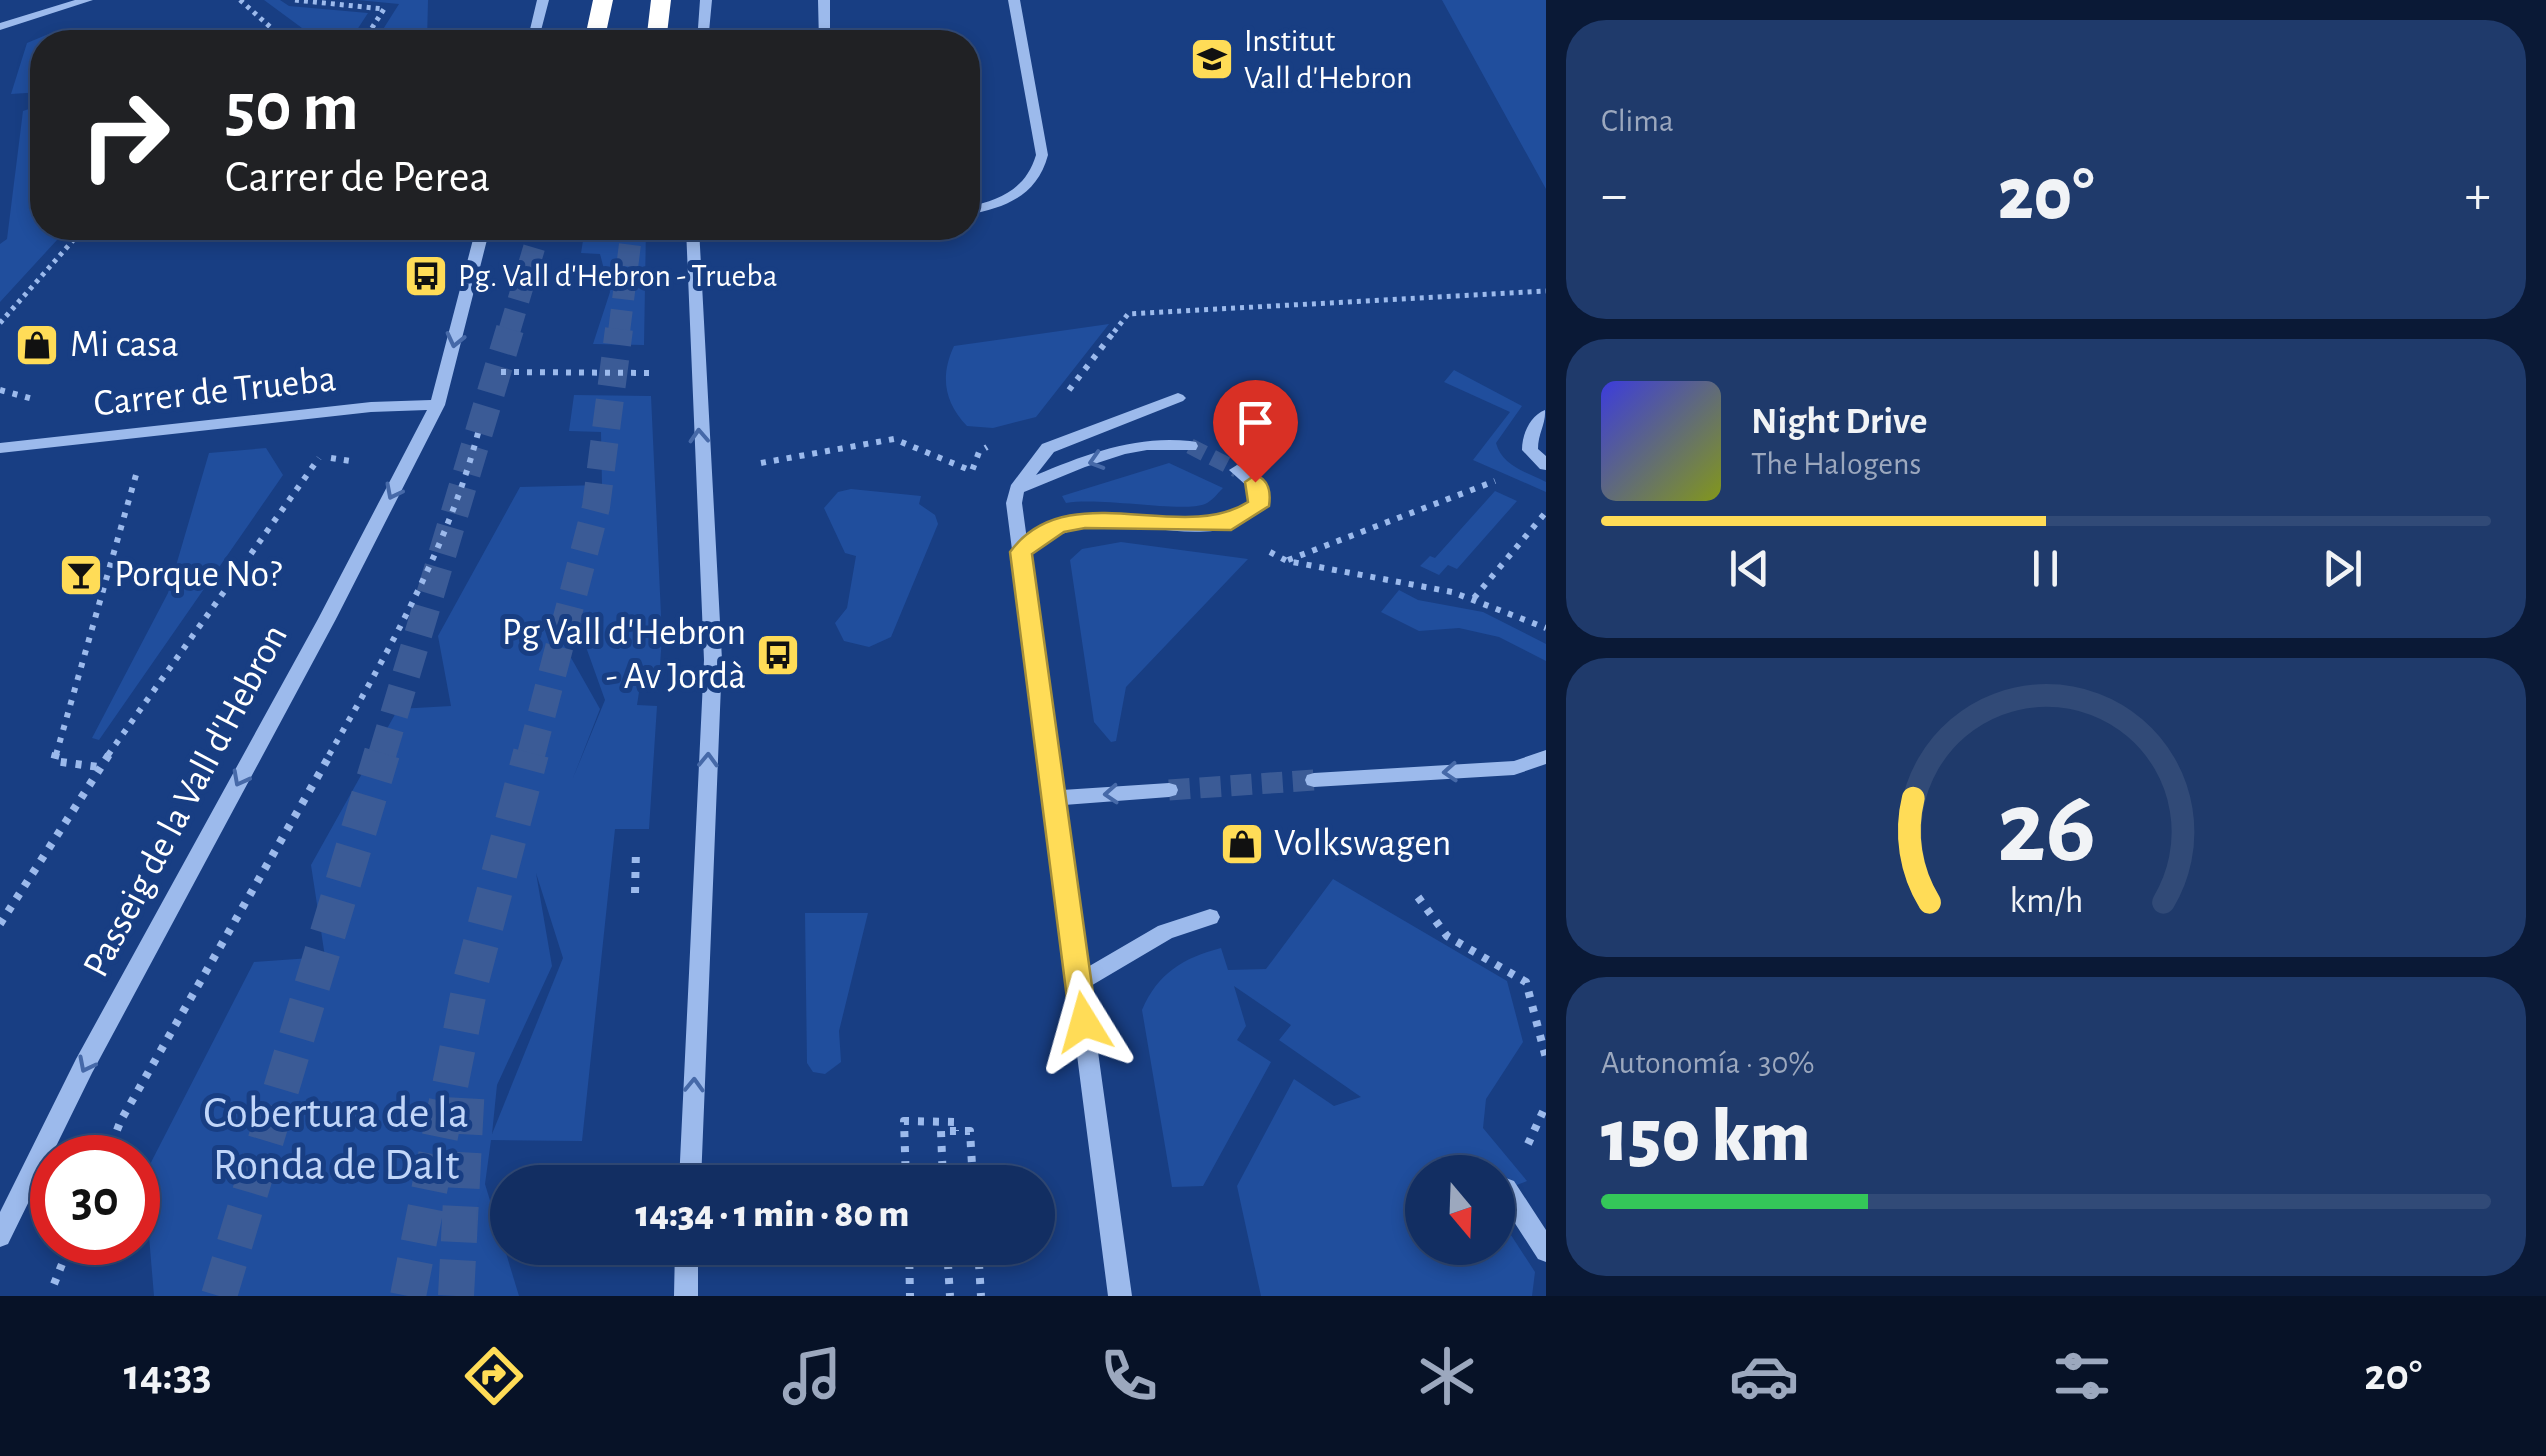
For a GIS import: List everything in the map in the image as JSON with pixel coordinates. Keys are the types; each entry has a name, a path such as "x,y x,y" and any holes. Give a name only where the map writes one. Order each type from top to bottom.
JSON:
{"highway":[{"path":"596,30 602,0"},
{"path":"657,30 661,0"}],"street":[{"path":"0,27 87,0"},
{"path":"535,30 543,0"},
{"path":"705,30 706,0"},
{"path":"824,0 825,30"},
{"path":"980,207 1022,193 1039,176 1042,155 1014,0"},
{"name":"Passeig de la Vall d'Hebron","path":"0,1236 84,1066 327,619 437,405 480,240"},
{"path":"691,1165 713,660 693,240"},
{"path":"1120,1296 1016,490 1048,448 1178,398"},
{"name":"Carrer de Trueba","path":"0,448 371,407 437,405"},
{"path":"1545,415 1530,436 1530,450 1546,464"},
{"path":"1016,490 1156,442 1190,446"},
{"path":"1021,552 1058,526 1085,520 1231,522 1258,506 1260,494 1255,482 1237,470"},
{"path":"1314,780 1514,768 1546,758"},
{"path":"1053,798 1169,790"},
{"path":"1078,983 1165,932 1210,916"},
{"path":"1515,1203 1546,1250"},
{"path":"686,1296 687,1265"}],"path":[{"path":"240,0 274,30"},
{"path":"295,0 384,10 371,30"},
{"path":"0,323 73,240"},
{"path":"1068,392 1128,314 1546,292"},
{"path":"497,354 497,372 667,373"},
{"path":"115,1135 391,647 467,476 480,424"},
{"path":"761,463 894,438 972,470 979,452 1000,440"},
{"path":"0,924 99,768 320,456 350,460"},
{"path":"99,768 54,761 139,464"},
{"path":"1493,480 1287,560 1410,578 1474,598 1546,628"},
{"path":"1474,598 1546,512"},
{"path":"635,893 636,850"},
{"path":"1418,897 1447,936 1526,982 1546,1058"},
{"path":"1537,1153 1528,1144 1546,1105"},
{"path":"905,1165 904,1121 955,1122 955,1131"},
{"path":"943,1165 941,1132 955,1131 970,1131 972,1165"},
{"path":"54,1284 62,1265"},
{"path":"909,1265 910,1296"},
{"path":"948,1265 950,1296"},
{"path":"979,1265 981,1296"}],"green space":[{"path":"264,0 368,13 357,30 305,30"},
{"path":"357,0 428,0 427,30 383,30 399,4"},
{"path":"1442,0 1546,0 1546,189"},
{"path":"30,42 30,93 11,94"},
{"path":"23,111 30,112 30,240 57,240 0,302 0,244 7,239"},
{"path":"583,240 646,240 644,345 593,344 610,292 600,254 581,253"},
{"path":"1109,324 1036,417 993,428 967,426 953,408 946,378 954,346"},
{"path":"1454,370 1522,406 1496,443 1509,463 1546,482 1546,492 1473,460 1510,412 1444,382"},
{"name":"Cobertura de la Ronda de Dalt","path":"574,395 651,396 662,637 658,692 639,692 637,705 657,706 649,829 615,829 582,1141 491,1140 485,1184 490,1200 490,1265 510,1265 519,1296 154,1296 151,1265 160,1265 160,1145 254,962 325,957 311,865 398,709 451,706 438,636 520,487 602,485 601,432 569,431","holes":["557,633 581,633 605,700 573,778 600,709","536,873 563,958 492,1134 497,1085 552,966"]},
{"path":"266,448 283,475 99,740 92,738 168,593 209,453"},
{"path":"1169,463 1223,488 1208,503 1194,506 1066,503 1062,496"},
{"path":"851,489 921,496 919,504 935,515 938,524 891,637 869,647 844,641 835,623 847,608 856,556 845,553 824,508 838,492"},
{"path":"1495,491 1517,501 1457,569 1448,565 1439,575 1420,566 1430,556 1435,558"},
{"path":"1121,542 1248,559 1126,687 1116,741 1111,742 1094,722 1070,560 1082,549"},
{"path":"1399,590 1418,600 1483,612 1546,644 1546,661 1499,637 1459,628 1419,631 1381,612"},
{"path":"1333,879 1507,981 1523,1042 1486,1099 1483,1128 1505,1155 1405,1155 1405,1265 1515,1265 1515,1241 1535,1272 1532,1296 1261,1296 1237,1186 1294,1079 1334,1106 1361,1097 1279,1040 1291,1025 1234,986 1246,1026 1237,1040 1271,1062 1203,1186 1172,1187 1142,1010 1156,986 1173,969 1221,948 1228,970 1266,969"},
{"path":"805,913 868,913 839,1031 841,1062 825,1074 813,1072 807,1063"},
{"path":"1515,1167 1527,1181 1515,1186"}],"tunnel":[{"path":"509,332 536,240"},
{"path":"619,332 630,240"},
{"path":"382,755 510,329"},
{"path":"531,755 596,507 619,329"},
{"path":"1190,446 1237,470"},
{"path":"219,1296 382,753"},
{"path":"408,1296 471,981 531,753"},
{"path":"1169,790 1314,780"},
{"path":"456,1296 467,1084"}],"place":[{"name":"Institut Vall d'Hebron","path":"1212,59"},
{"name":"Pg. Vall d'Hebron - Trueba","path":"426,276"},
{"name":"Mi casa","path":"37,345"},
{"name":"Porque No?","path":"81,575"},
{"name":"Pg Vall d'Hebron - Av Jordà","path":"778,655"},
{"name":"Volkswagen","path":"1242,844"}],"route":[{"path":"1084,1022 1021,552 1040,534 1085,520 1198,525 1231,522 1258,506 1260,494 1255,482"}]}
